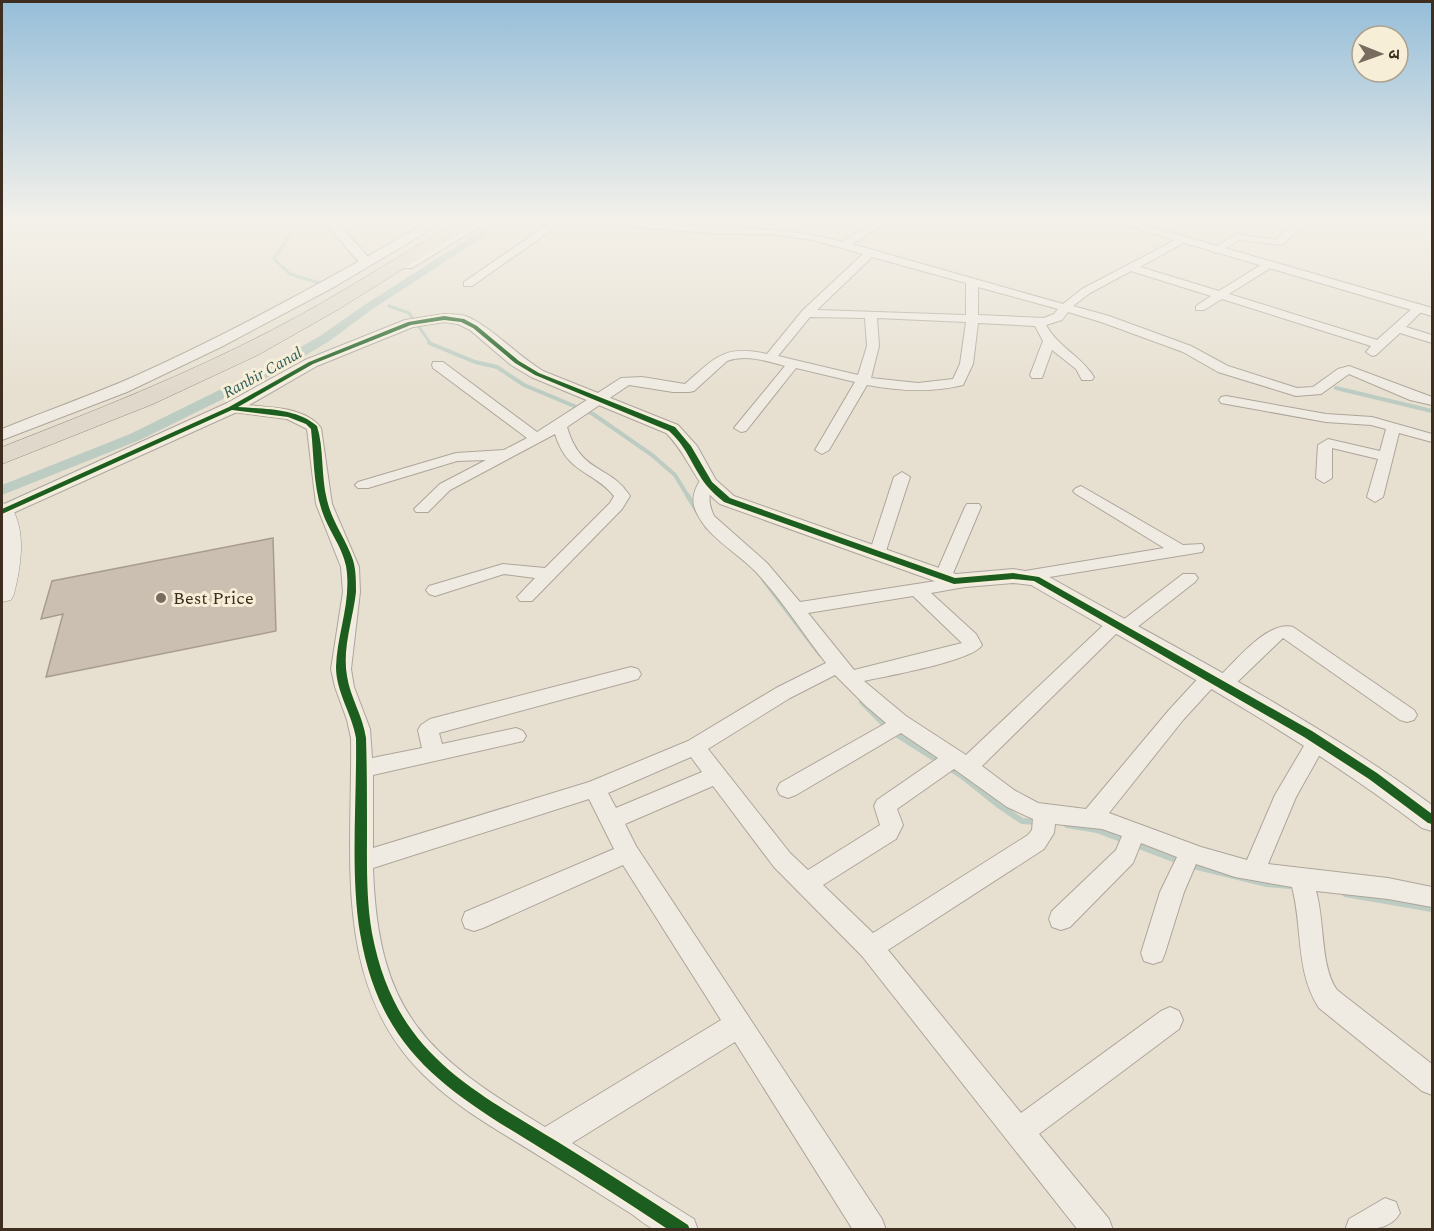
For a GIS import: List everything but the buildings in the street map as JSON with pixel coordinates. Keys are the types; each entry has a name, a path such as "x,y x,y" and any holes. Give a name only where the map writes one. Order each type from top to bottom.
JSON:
{"highway":[{"path":"2,442 94,408 214,355 358,277"},
{"path":"2,456 112,412 243,353 311,317 377,277"}],"main road":[{"path":"2,511 11,549 9,570 2,594"}],"street":[{"path":"2,435 166,368 306,298 341,277"},
{"path":"2,462 164,395 275,342 386,277"},
{"path":"468,284 478,277"},
{"path":"770,358 807,313 844,277"},
{"path":"953,277 1114,322 1187,349 1236,374 1296,392 1311,393 1349,370 1415,397 1432,401"},
{"path":"807,313 974,318 1039,323 1058,318 1065,308 1083,293 1111,277"},
{"path":"1162,277 1376,349 1398,328 1426,310"},
{"path":"1200,308 1248,277"},
{"path":"1312,277 1426,310"},
{"path":"422,509 445,488 560,426 619,385 632,380 677,389 689,388 727,355 740,354 770,358 907,386 940,385 958,381 964,374 974,318 972,283"},
{"path":"822,450 864,379 873,346 871,314"},
{"path":"2,511 231,408 311,363 419,321 454,318 469,323 525,367 596,400 659,422 681,436 706,482 719,495 743,507 943,578 964,582"},
{"path":"1039,323 1049,341 1081,367 1087,377"},
{"path":"1398,328 1432,339"},
{"path":"1037,375 1049,341"},
{"path":"741,428 794,363"},
{"path":"438,365 537,439"},
{"path":"1226,400 1326,418 1364,419 1432,438"},
{"path":"231,408 299,418 311,422 314,428 324,504 351,568 351,586 341,667 346,693 360,727 360,862 364,924 371,961 382,994 410,1040 437,1069 502,1118 546,1143 683,1230"},
{"path":"526,597 616,506 622,495 571,457 560,426"},
{"path":"1375,497 1394,426"},
{"path":"1323,478 1325,445 1328,443 1386,457"},
{"path":"363,485 456,457 508,454"},
{"path":"877,554 902,477"},
{"path":"706,482 701,489 699,504 706,518 757,562 794,609 836,670 862,691 895,728 1044,820 1092,818 1132,839 1185,860 1253,871 1304,887 1389,889 1432,897"},
{"path":"794,609 964,582 1025,576 1188,549 1081,491"},
{"path":"943,578 973,507"},
{"path":"435,590 503,569 549,574"},
{"path":"1025,576 1044,583 1217,680 1318,740 1373,776 1432,820"},
{"path":"805,884 888,832 892,825 885,806 953,764 1120,626 1190,578"},
{"path":"360,862 595,789 695,747 836,670 963,651 973,645 969,638 916,590"},
{"path":"1092,818 1176,715 1277,633 1287,631 1407,715"},
{"path":"434,754 428,730 437,724 631,674"},
{"path":"788,789 895,728"},
{"path":"361,769 516,736"},
{"path":"1253,871 1286,795 1318,740"},
{"path":"695,747 782,860 871,948 1098,1230"},
{"path":"612,820 717,775"},
{"path":"595,789 628,853 871,1230"},
{"path":"871,948 1036,842 1044,820"},
{"path":"1061,919 1125,856 1132,839"},
{"path":"474,920 628,853"},
{"path":"1154,952 1185,860"},
{"path":"1304,887 1314,975 1321,990 1328,999 1432,1081"},
{"path":"1019,1132 1170,1020"},
{"path":"546,1143 739,1024"},
{"path":"1360,1230 1385,1213"}],"waterway":[{"path":"301,277 323,284"},
{"name":"Ranbir Canal","path":"2,490 135,437 269,371 324,339 415,277"},
{"path":"389,306 409,313 431,344"},
{"path":"431,344 475,362 497,367 524,385 593,414 652,455 675,475 689,498"},
{"path":"1336,388 1432,411"},
{"path":"688,496 707,527"},
{"path":"764,580 820,654"},
{"path":"862,702 890,730 962,776 997,804 1022,821 1037,822"},
{"path":"1067,825 1097,830 1181,862"},
{"path":"1189,865 1267,884 1289,886"},
{"path":"1345,894 1432,909"}],"cycle path":[{"path":"2,512 231,408 311,363 410,323 444,318 462,320 475,327 517,362 537,374 672,429 681,437 709,483 727,500 954,581 1013,576 1036,579 1308,734 1373,776 1432,820"},
{"path":"231,408 288,415 314,428 324,504 346,553 352,580 341,669 344,687 357,720 361,738 362,894 366,932 374,969 388,1005 409,1039 423,1056 473,1098 683,1230"}],"place":[{"name":"Best Price","path":"161,598"}]}
